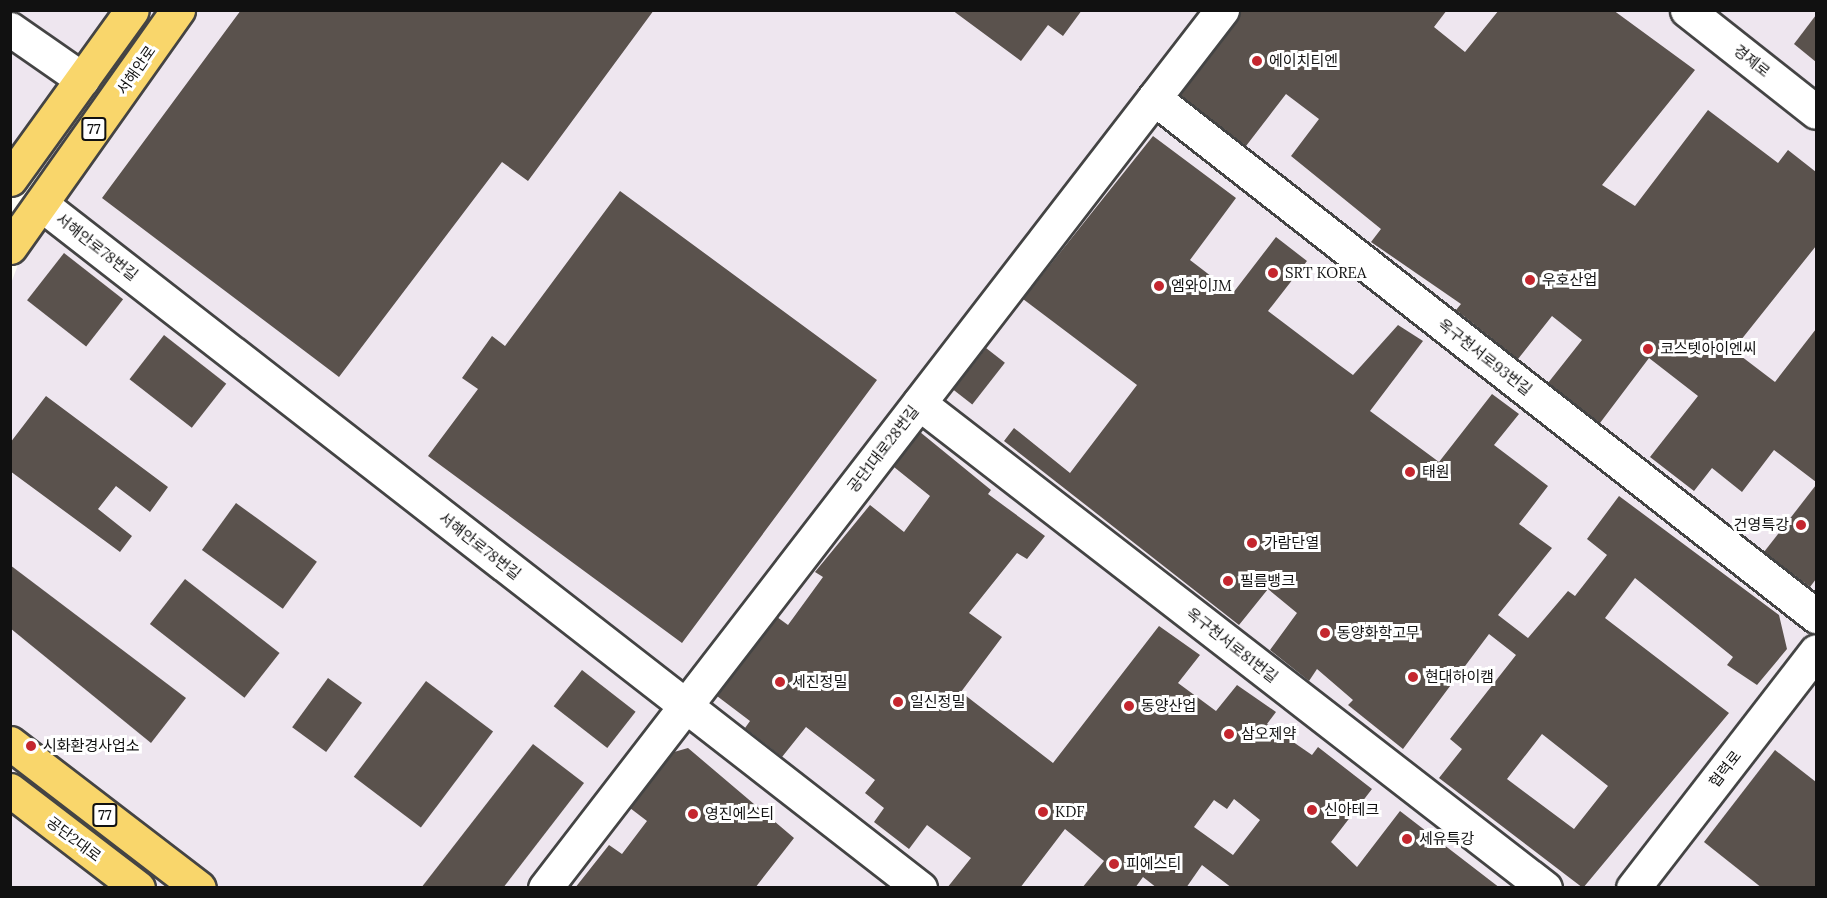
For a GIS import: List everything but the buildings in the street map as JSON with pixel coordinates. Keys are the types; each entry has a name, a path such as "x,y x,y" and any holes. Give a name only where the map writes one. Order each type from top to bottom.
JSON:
{"main road":[{"name":"77","path":"10,180 132,10"},
{"name":"서해안로","path":"10,247 178,10"},
{"name":"77","path":"10,743 199,888"},
{"name":"공단2대로","path":"10,790 138,888"}],"street":[{"name":"공단1대로28번길","path":"545,888 1222,10"},
{"name":"경제로","path":"1687,10 1816,112"},
{"path":"10,29 82,79"},
{"name":"옥구천서로93번길","path":"1154,98 1816,616"},
{"name":"서해안로78번길","path":"41,204 920,888"},
{"name":"옥구천서로81번길","path":"919,403 1545,888"},
{"name":"협력로","path":"1633,888 1816,651"}],"shaded area":[{"path":"11,11 1816,11 1816,887 11,887 10,286 48,185 11,154"}],"place":[{"name":"에이치티엔","path":"1257,61"},
{"name":"SRT KOREA","path":"1273,273"},
{"name":"우호산업","path":"1530,280"},
{"name":"엠와이JM","path":"1159,286"},
{"name":"코스텟아이엔씨","path":"1648,349"},
{"name":"태원","path":"1410,472"},
{"name":"건영특강","path":"1801,525"},
{"name":"가람단열","path":"1252,543"},
{"name":"필름뱅크","path":"1228,581"},
{"name":"동양화학고무","path":"1325,633"},
{"name":"현대하이캠","path":"1413,677"},
{"name":"세진정밀","path":"780,682"},
{"name":"일신정밀","path":"898,702"},
{"name":"동양산업","path":"1129,706"},
{"name":"삼오제약","path":"1229,734"},
{"name":"시화환경사업소","path":"31,746"},
{"name":"신아테크","path":"1312,810"},
{"name":"KDF","path":"1043,812"},
{"name":"영진에스티","path":"693,814"},
{"name":"세유특강","path":"1407,839"},
{"name":"피에스티","path":"1114,864"}]}
